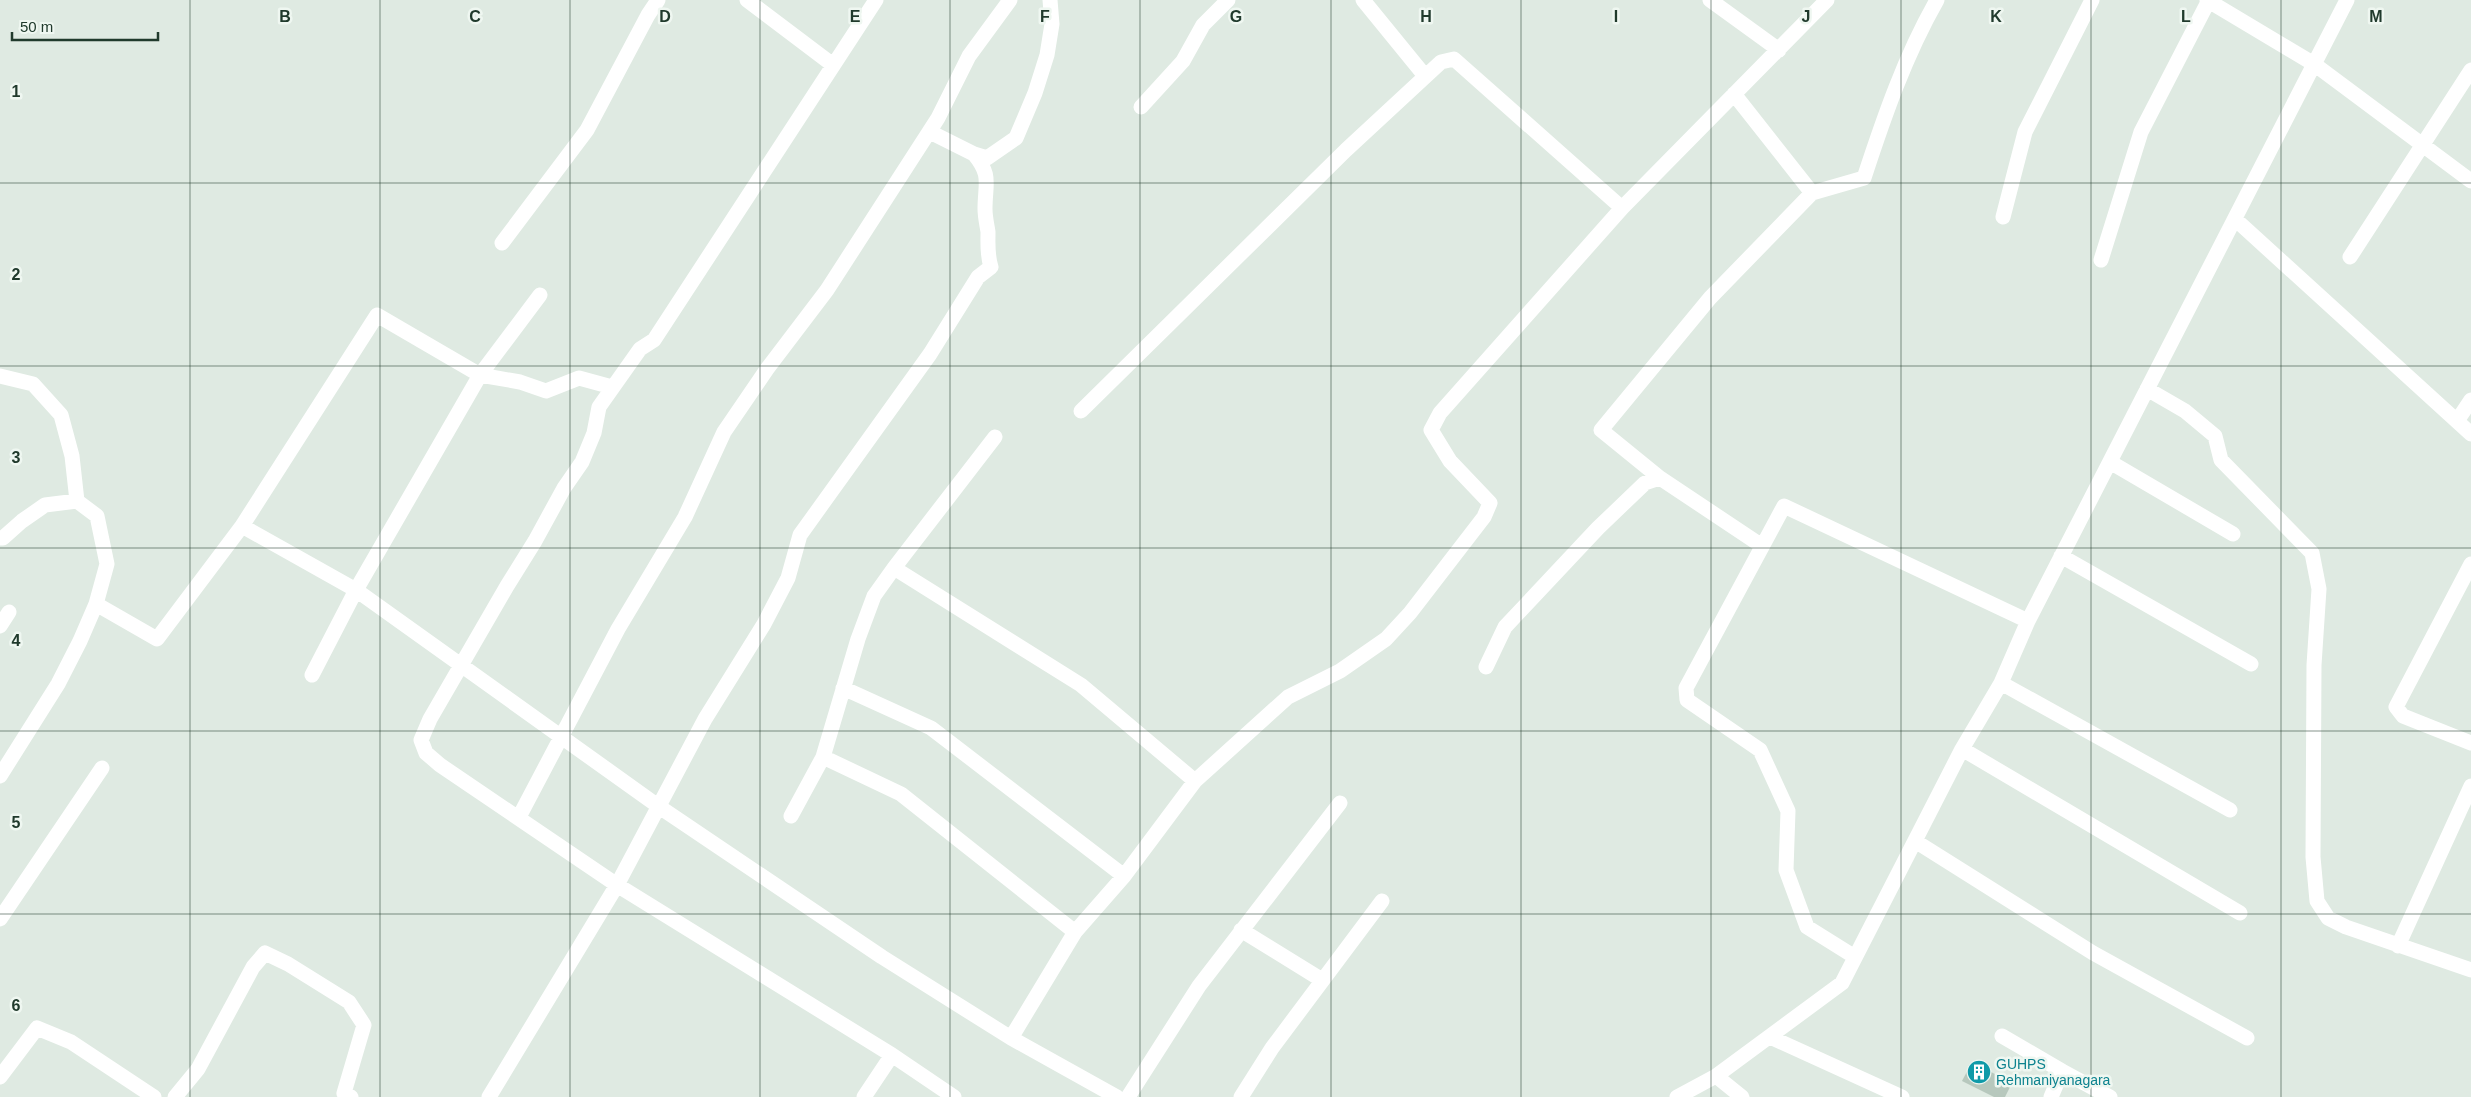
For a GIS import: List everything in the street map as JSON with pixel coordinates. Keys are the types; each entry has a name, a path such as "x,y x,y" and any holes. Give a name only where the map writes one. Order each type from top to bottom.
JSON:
{"street":[{"path":"502,243 587,130 648,15 658,0"},
{"path":"747,0 833,66"},
{"path":"876,0 654,340 640,350 599,407 594,433 582,462 564,488 535,541 461,665 430,719 421,740 426,754 440,765 617,885 892,1055 954,1097"},
{"path":"519,817 618,629 685,517 724,432 767,369 827,290 930,132 969,56 1010,0"},
{"path":"930,132 974,154 987,158 1016,138 1036,93 1047,55 1052,24 1050,0"},
{"path":"1141,107 1183,61 1203,25 1228,0"},
{"path":"1363,0 1425,76"},
{"path":"1710,0 1779,50"},
{"path":"1011,1038 1075,932 1124,876 1195,781 1288,697 1340,671 1386,639 1410,613 1484,517 1490,503 1450,461 1432,430 1440,413 1622,208 1827,0"},
{"path":"1762,546 1660,478 1600,430 1710,298 1812,193 1864,178 1881,124 1916,37 1937,0"},
{"path":"2003,217 2025,132 2092,0"},
{"path":"2101,260 2141,132 2208,0 2314,64 2471,181"},
{"path":"1677,1097 1716,1076 1842,983 1962,749 2001,683 2028,621 2347,0"},
{"path":"1081,412 1346,150 1441,62 1454,59 1622,208"},
{"path":"2350,257 2425,145 2471,70"},
{"path":"1734,94 1812,193"},
{"path":"490,1097 617,885 705,719 764,624 788,578 800,535 930,354 978,278 991,267 987,253 985,209 988,184 985,168 974,154"},
{"path":"2235,219 2471,434"},
{"path":"312,675 356,590 480,375 540,295"},
{"path":"96,604 157,639 242,526 376,315 480,375 520,382 546,391 579,378 612,387"},
{"path":"0,376 33,384 61,414 72,456 77,501"},
{"path":"2147,389 2185,412 2215,436 2222,460 2312,553 2319,589 2314,665 2314,857 2317,900 2328,918 2346,927 2471,970"},
{"path":"2457,421 2471,400"},
{"path":"791,816 823,757 843,688 874,596 995,437"},
{"path":"2110,462 2233,534"},
{"path":"1486,667 1505,627 1645,483 1660,478"},
{"path":"0,538 3,538 22,520 44,505 77,501 97,516 108,564 96,604 80,641 58,684 0,776"},
{"path":"1855,957 1807,927 1786,870 1788,811 1760,750 1687,700 1686,688 1784,506 2028,621"},
{"path":"242,526 356,590 658,806 882,957 1011,1038 1118,1097"},
{"path":"2061,556 2250,664"},
{"path":"2471,564 2396,707 2404,716 2471,742"},
{"path":"894,568 1081,685 1195,781"},
{"path":"0,626 9,612"},
{"path":"2001,683 2230,810"},
{"path":"843,688 931,728 1124,876"},
{"path":"1962,749 2240,913"},
{"path":"823,757 901,794 1075,932"},
{"path":"0,919 102,768"},
{"path":"2398,946 2471,786"},
{"path":"1128,1097 1194,993 1340,803"},
{"path":"1915,841 2093,953 2248,1038"},
{"path":"1241,1097 1272,1048 1382,902"},
{"path":"1241,930 1322,980"},
{"path":"175,1097 198,1069 253,967 265,953 288,964 349,1002 364,1025 344,1093 350,1097"},
{"path":"0,1078 37,1028 71,1042 154,1097"},
{"path":"2002,1036 2062,1072 2110,1097"},
{"path":"1770,1037 1902,1097"},
{"path":"864,1097 892,1055"},
{"path":"2051,1097 2062,1072"},
{"path":"1716,1076 1742,1097"}],"building":[{"name":"GUHPS Rehmaniyanagara","path":"1972,1062 2012,1083 2005,1097 1994,1097 1962,1081"}],"place":[{"name":"GUHPS Rehmaniyanagara","path":"1979,1072"}]}
